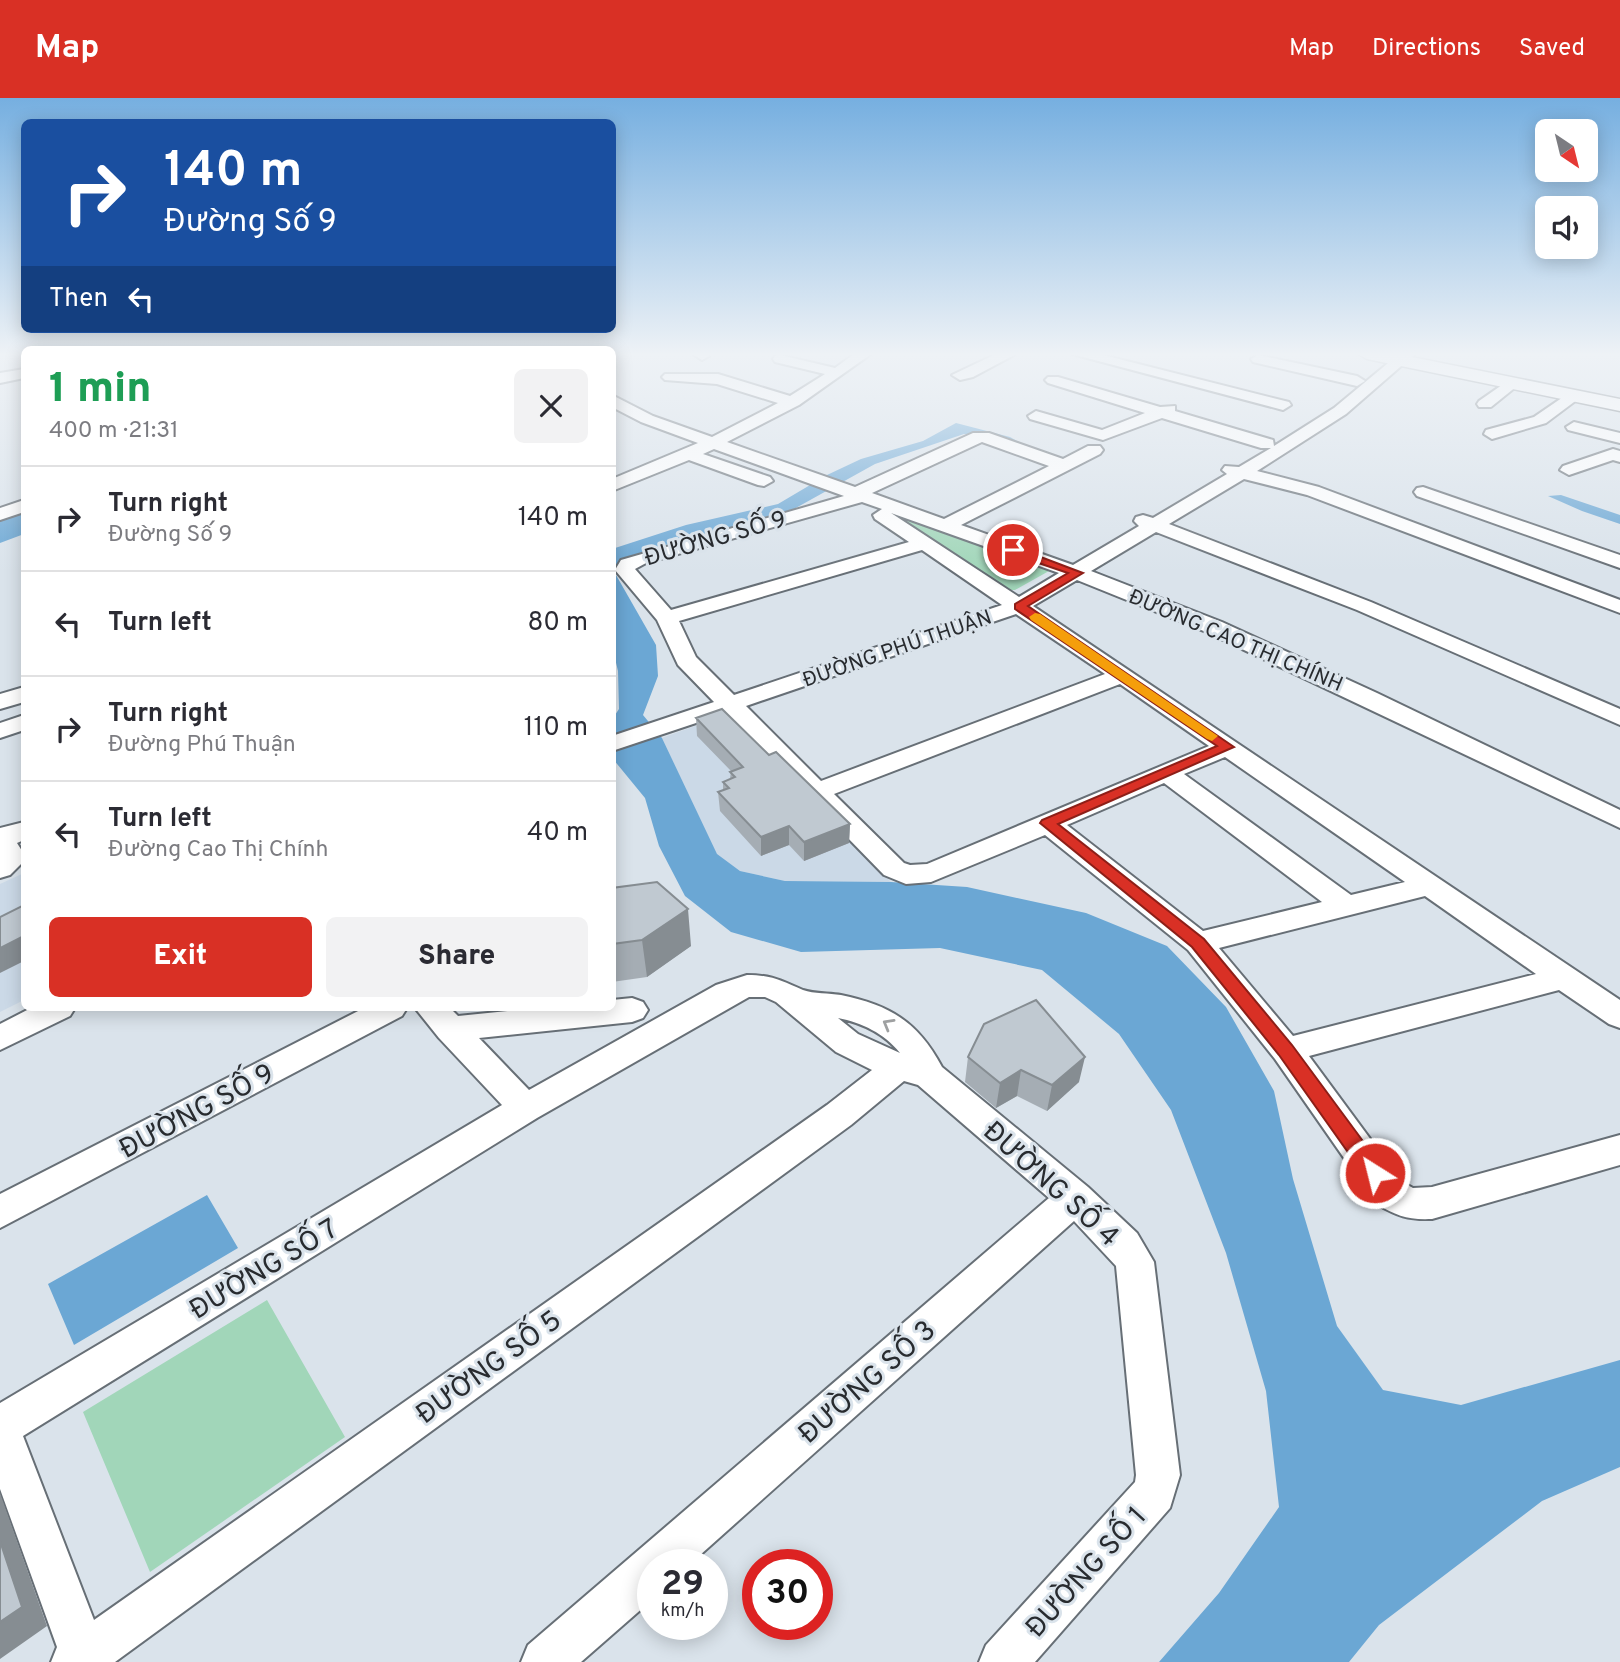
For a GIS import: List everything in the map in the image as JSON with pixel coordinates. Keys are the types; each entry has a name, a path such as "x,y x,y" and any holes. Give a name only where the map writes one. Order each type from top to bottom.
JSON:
{"street":[{"path":"670,427 855,495 923,544 1122,675 1619,1015"},
{"path":"616,484 715,443 745,427"},
{"path":"1072,427 1098,435 1124,427"},
{"path":"1216,427 1267,444"},
{"name":"ĐƯỜNG PHÚ THUẬN","path":"1233,470 1267,444 1295,427"},
{"name":"ĐƯỜNG PHÚ THUẬN","path":"616,742 675,716 1012,602 1144,522 1311,427"},
{"path":"1492,434 1514,427"},
{"path":"1577,427 1620,438"},
{"name":"ĐƯỜNG SỐ 9","path":"1064,465 983,437 973,438 855,495 628,564 625,570 667,618 686,660 894,869 906,875 931,873 1227,747"},
{"path":"944,526 1094,450"},
{"path":"688,454 773,484"},
{"path":"1569,470 1613,454 1620,457"},
{"path":"1233,470 1313,491 1620,607"},
{"path":"1423,492 1620,562"},
{"name":"ĐƯỜNG CAO THỊ CHÍNH","path":"855,495 1068,569 1214,627 1369,698 1620,820"},
{"path":"0,513 21,507"},
{"path":"1411,529 1439,515"},
{"path":"1144,522 1364,606 1620,718"},
{"path":"667,618 923,544"},
{"path":"816,792 1122,675"},
{"path":"0,702 21,695"},
{"name":"ĐƯỜNG PHÚ THUẬN","path":"616,730 675,716"},
{"path":"0,731 21,723"},
{"path":"1166,773 1346,906"},
{"path":"1047,823 1198,943 1286,1050 1390,1193 1409,1204 1432,1203 1620,1150"},
{"path":"0,869 11,861 9,836"},
{"path":"1198,943 1429,886"},
{"path":"1286,1050 1562,978"},
{"name":"ĐƯỜNG SỐ 4","path":"525,1108 727,993 747,986 768,986 787,994 847,1043 914,1072 1075,1198 1124,1245 1135,1262 1158,1475"},
{"path":"0,1021 21,1010"},
{"path":"616,1011 632,1010"},
{"path":"0,1038 53,1011"},
{"name":"ĐƯỜNG SỐ 9","path":"0,1212 385,1011"},
{"path":"441,1018 608,1011"},
{"path":"441,1018 525,1108"},
{"name":"ĐƯỜNG SỐ 5","path":"80,1659 828,1123 914,1072"},
{"name":"ĐƯỜNG SỐ 7","path":"0,1429 525,1108"},
{"name":"ĐƯỜNG SỐ 3","path":"673,1549 1075,1198"},
{"path":"0,1429 80,1659"},
{"name":"ĐƯỜNG SỐ 1","path":"1003,1662 1144,1507 1155,1493 1158,1475"},
{"name":"ĐƯỜNG SỐ 3","path":"545,1662 637,1581"}],"shaded area":[{"path":"714,719 732,719 891,882 785,881 740,871 717,855 662,738"},
{"path":"21,874 21,1002 0,1012 0,884"}],"green space":[{"path":"888,513 1049,567 1049,571 1015,590 1009,590"},
{"path":"267,1300 345,1437 150,1572 83,1412"}],"water":[{"path":"949,427 971,427 1019,442 964,434 875,464 785,514 654,548 619,561 616,575 616,548 686,525 778,504 827,475 861,459 923,441"},
{"path":"1561,495 1620,515 1620,524 1548,496"},
{"path":"21,514 21,535 0,543 0,521"},
{"path":"616,575 656,645 658,676 643,715 662,738 717,854 740,871 785,881 891,882 967,887 1086,913 1167,946 1226,1007 1274,1091 1293,1179 1337,1326 1383,1390 1461,1405 1620,1360 1620,1467 1542,1501 1379,1625 1349,1662 1159,1662 1219,1593 1279,1507 1266,1391 1226,1253 1171,1110 1119,1034 1042,970 940,948 801,952 731,932 685,896 659,846 645,798 616,763"},
{"path":"207,1195 238,1248 74,1345 48,1284"}],"building":[{"path":"722,709 769,755 776,752 850,824 804,842 789,826 761,837 718,792 729,788 723,782 735,777 730,772 743,767 696,718"},
{"path":"657,882 688,909 642,940 616,943 616,887"},
{"path":"21,906 21,938 0,948 0,917"},
{"path":"1036,1000 1085,1057 1052,1085 1021,1070 1000,1083 968,1057 984,1024"},
{"path":"0,1541 22,1607 0,1622"}],"slow traffic":[{"path":"1035,617 1212,736"}],"route":[{"path":"1013,550 1077,573 1019,606 1227,747 1047,823 1198,943 1286,1050 1375,1173"}]}
